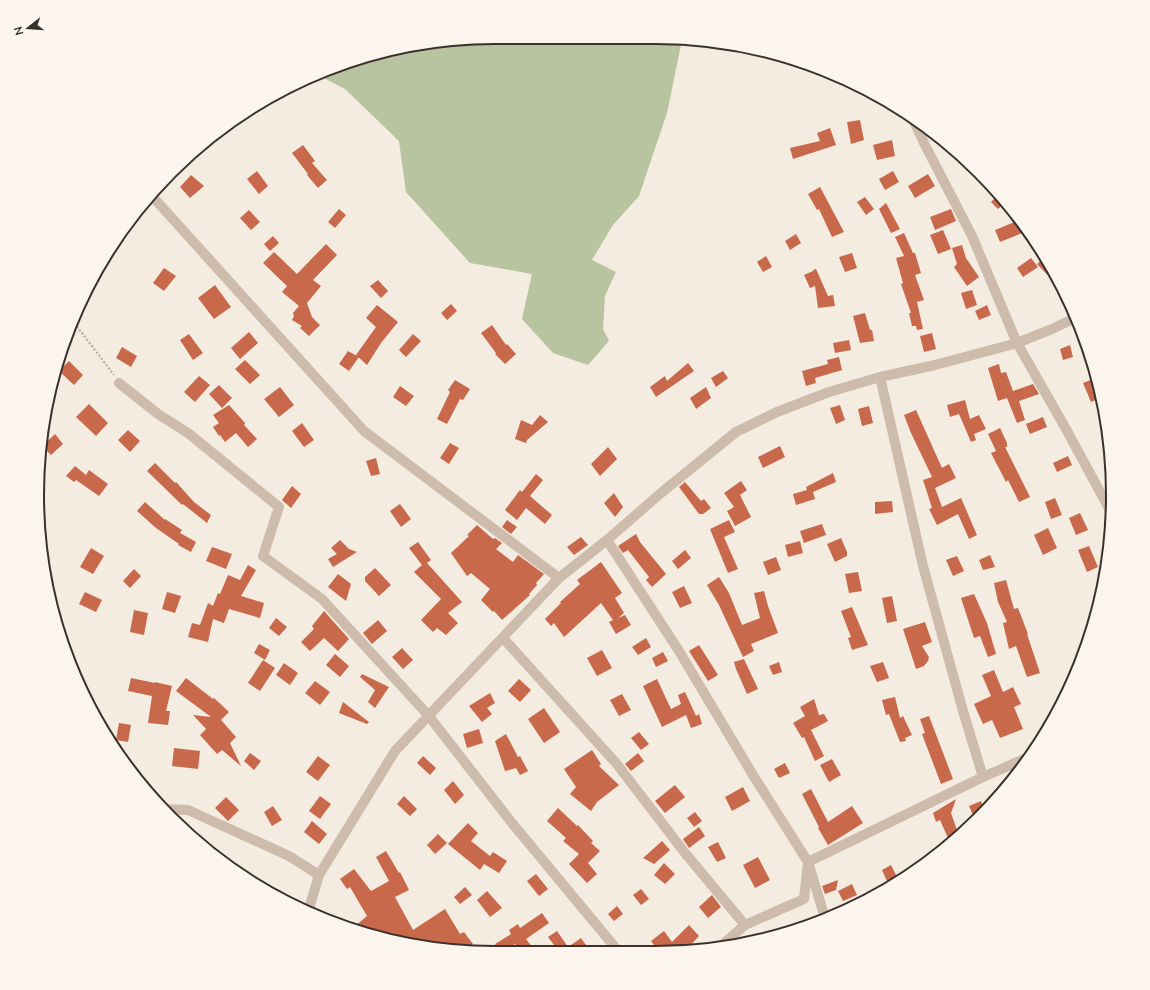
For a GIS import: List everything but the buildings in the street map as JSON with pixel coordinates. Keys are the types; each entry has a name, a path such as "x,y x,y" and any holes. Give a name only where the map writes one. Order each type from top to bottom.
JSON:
{"street":[{"path":"917,128 972,236 1017,343 1066,428 1106,502"},
{"path":"155,199 364,431 560,578"},
{"path":"310,906 319,875 394,751 560,578 736,432 777,412 816,397 880,377 935,365 1017,343 1071,320"},
{"path":"880,377 923,566 983,777"},
{"path":"119,383 158,414 188,433 279,507 263,556 322,599 428,715 512,823 614,946"},
{"path":"606,540 679,651 753,775 808,862 824,913"},
{"path":"503,638 616,763 685,853 745,925"},
{"path":"808,862 1020,760"},
{"path":"172,809 188,810 288,856 319,875"},
{"path":"728,940 745,925 804,899 808,862"}],"path":[{"path":"77,326 119,383"}],"green space":[{"path":"495,44 681,45 667,113 639,196 613,225 592,260 616,272 605,296 603,329 609,341 588,365 553,353 522,319 532,274 470,263 406,192 399,141 345,89 323,78 378,59 436,48"}]}
